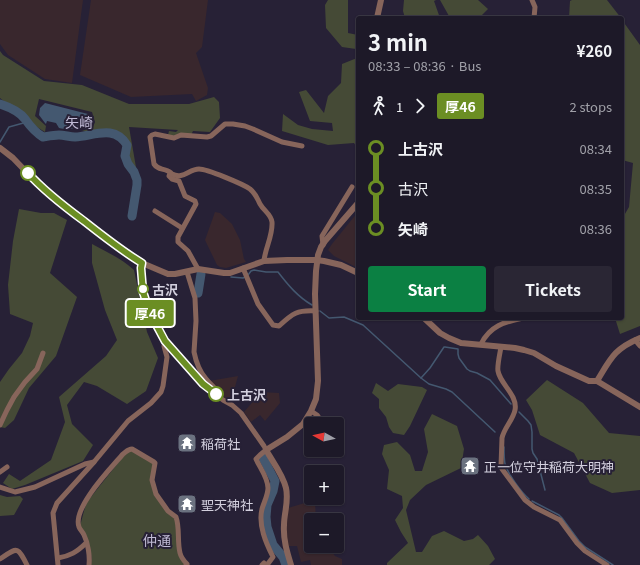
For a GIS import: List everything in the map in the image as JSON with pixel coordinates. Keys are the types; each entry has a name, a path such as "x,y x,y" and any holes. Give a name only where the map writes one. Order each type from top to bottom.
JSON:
{"street":[{"path":"377,16 381,0"},
{"path":"532,0 535,7 534,16"},
{"path":"264,261 272,221 270,216 261,206 257,196 249,189 218,174 199,169 182,176 178,176 166,170 159,169 154,164 150,137 152,134 155,134 174,138 181,135 207,137 211,136 225,124 233,124 245,126 282,142 299,145"},
{"path":"0,148 35,181 124,252 142,263 168,274 198,269 224,273 245,274 264,261 287,260 316,260 341,265 356,271"},
{"path":"170,173 169,176 172,179 179,181 185,196 195,201 196,204 182,228 178,237 178,242 188,251 198,269"},
{"path":"323,245 322,236 352,187"},
{"path":"264,564 274,557 269,549 261,524 262,509 268,492 268,487 256,459 266,450 287,437 303,424 316,399 318,382 316,260 323,245 356,205"},
{"path":"155,211 182,228"},
{"path":"142,263 143,292 150,313 165,341 203,384 232,405 245,418 264,446 282,477 286,487 287,497 284,536 291,565"},
{"path":"187,272 195,298 196,321 194,352 200,369 206,380 215,388 217,395"},
{"path":"245,274 258,304 273,325 279,326 298,312 316,311"},
{"path":"426,320 440,333 461,343 515,348 534,353 559,368 589,381 597,381 640,407"},
{"path":"481,344 485,336 495,328 506,322 514,320"},
{"path":"597,381 613,355 624,346 638,339 640,346"},
{"path":"58,565 53,513 54,508 128,421 151,403 161,392 167,357 164,346 165,341"},
{"path":"501,347 498,371 500,378 512,394 516,409 514,416 502,435 502,469 525,500 534,507 560,520 584,551 607,565"},
{"path":"0,425 14,397 37,369 43,353"},
{"path":"311,411 318,417"},
{"path":"89,565 90,558 85,536 79,526 83,505 96,486 123,454 132,449 155,463 152,480 156,494 168,511 176,517 181,554 188,565"},
{"path":"0,486 15,492 35,487 85,464 94,462"},
{"path":"0,472 7,467"},
{"path":"58,558 72,555 86,543"},
{"path":"0,559 13,550 17,550 21,552 27,565"}],"shaded area":[{"path":"0,0 83,0 72,83 45,79 8,55 0,44"},
{"path":"91,0 208,0 202,47 196,53 208,88 207,95 196,101 192,94 131,97 80,75"},
{"path":"215,212 220,213 232,224 240,240 246,262 226,268 217,265 205,240"},
{"path":"356,214 356,267 334,256 328,250"},
{"path":"238,376 231,402 224,397 209,381"},
{"path":"261,392 279,393 280,403 265,421 260,415 251,422 244,412"},
{"path":"304,503 304,505 315,505 316,513 304,513 304,553 333,553 335,556 342,559 342,565 311,565 310,560 301,562 297,546 288,546 286,536 288,508"}],"green space":[{"path":"328,0 348,0 348,33 356,35 356,49 342,47 326,28 325,5"},
{"path":"404,0 436,0 434,1 439,16 404,16 403,11"},
{"path":"440,0 478,0 488,9 481,16 449,16"},
{"path":"607,0 619,16 569,16 570,1"},
{"path":"624,23 640,45 640,326 620,334 616,320 624,320 624,216 629,207 633,163 624,161"},
{"path":"0,51 3,55 44,81 82,85 129,104 189,104 214,97 219,102 220,118 210,132 193,131 191,135 168,135 169,131 176,132 178,130 129,127 137,173 133,175 119,135 105,132 82,131 93,127 95,122 92,112 39,99 35,116 46,126 45,132 32,124 0,98"},
{"path":"356,58 356,146 354,143 328,145 282,131 283,114 298,125 312,129 333,131 332,123 310,121 299,92 306,90 324,113 328,96 341,83 342,64"},
{"path":"19,209 41,213 54,213 67,220 50,273 77,297 56,356 29,388 14,420 5,428 0,427 0,382 22,353 30,336 33,323 10,314 8,285 13,241"},
{"path":"92,244 119,259 134,270 147,332 158,358 146,391 127,404 97,386 84,382 67,405 72,424 93,445 83,461 12,489 3,483 9,474 20,481 51,460 65,422 59,397 106,356 117,340 105,310 92,263"},
{"path":"547,380 583,403 609,433 640,436 640,490 612,493 590,483 574,453 540,435 532,410 526,400"},
{"path":"376,383 388,391 398,384 422,387 427,390 410,426 404,435 393,433 389,427 386,417 379,408 379,399 372,393"},
{"path":"432,414 457,426 464,449 461,468 426,485 410,500 406,510 416,552 422,552 432,536 444,531 464,541 473,539 478,535 488,546 495,559 489,565 387,565 387,563 408,543 395,520 403,508 402,496 387,489 389,470 382,454 384,445 397,442 410,455 415,471 422,471 428,452 424,429"},
{"path":"129,451 133,451 153,463 154,494 176,519 184,565 91,565 89,545 80,526 87,502"},
{"path":"0,495 7,497 20,496 23,499 14,515 0,516"}],"water":[{"path":"45,103 88,114 90,118 88,123 71,129 59,128 56,123 47,121 46,124 39,115 40,108"}],"waterway":[{"path":"0,104 23,116 33,129 43,137 53,135 75,137 110,133 122,139 127,145 125,156 137,180 132,216"},
{"path":"0,142 9,127 27,122"},
{"path":"248,275 254,270 278,272 302,298 312,305"},
{"path":"198,293 201,274"},
{"path":"231,277 245,277"},
{"path":"320,311 329,318 344,317 363,325 421,378 429,384 452,392 495,432"},
{"path":"421,378 430,368 444,347 458,349 459,358 467,369 490,380 511,404"},
{"path":"519,412 531,425 532,449 537,459 545,490"},
{"path":"504,447 505,464 509,473 515,483 529,499"},
{"path":"263,458 275,481 273,491 267,505 267,527 273,545 283,557 286,565"},
{"path":"532,501 559,515 585,547 613,565"}],"bus line":[{"name":"厚46","path":"28,173 35,181 72,212 124,252 142,263 143,292 150,313 165,341 193,374 216,394"}],"place":[{"name":"古沢","path":"143,289"},
{"name":"上古沢","path":"216,394"},
{"name":"稲荷社","path":"187,443"},
{"name":"正一位守井稲荷大明神","path":"470,466"},
{"name":"聖天神社","path":"187,504"}],"district":[{"name":"矢崎","path":"79,122"},
{"name":"仲通","path":"157,540"}]}
